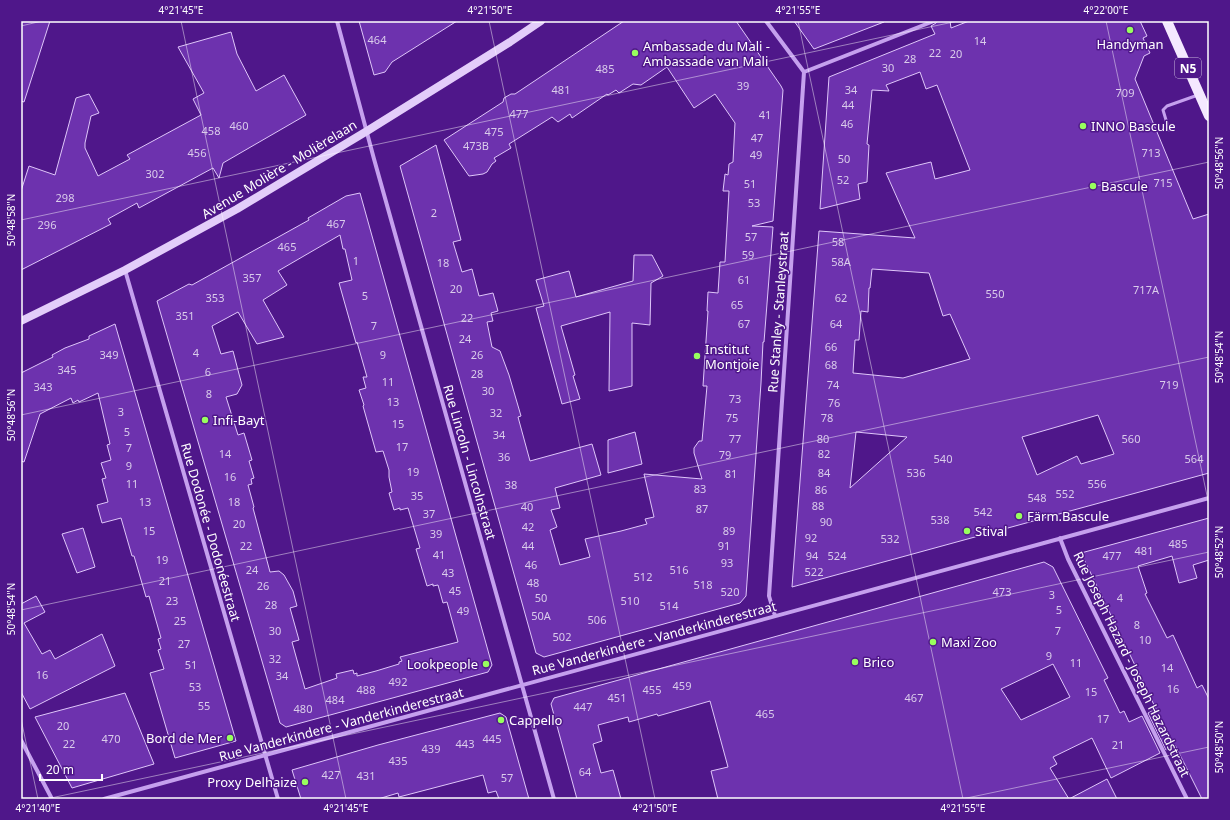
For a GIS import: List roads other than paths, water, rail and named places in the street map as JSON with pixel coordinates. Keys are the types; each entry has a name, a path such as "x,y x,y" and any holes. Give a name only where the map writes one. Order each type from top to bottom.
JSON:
{"main road":[{"name":"N5","path":"1167,21 1209,116"}],"street":[{"name":"Rue Lincoln - Lincolnstraat","path":"337,21 554,799"},
{"name":"Avenue Molière - Molièrelaan","path":"21,321 125,270 237,209 367,131 541,21"},
{"path":"766,21 804,72 934,21"},
{"name":"Rue Stanley - Stanleystraat","path":"775,616 769,596 804,72"},
{"name":"Rue Dodonée - Dodonéestraat","path":"125,270 278,799"},
{"name":"Rue Vanderkindere - Vanderkinderestraat","path":"104,799 1209,498"},
{"name":"Rue Joseph Hazard - Joseph Hazardstraat","path":"1060,538 1068,559 1187,799"},
{"path":"21,740 52,799"}],"lane":[{"path":"1169,130 1163,110 1167,106 1200,94"}],"place":[{"name":"Handyman","path":"1130,30"},
{"name":"Ambassade du Mali - Ambassade van Mali","path":"635,53"},
{"name":"INNO Bascule","path":"1083,126"},
{"name":"Bascule","path":"1093,186"},
{"name":"Institut Montjoie","path":"697,356"},
{"name":"Infi-Bayt","path":"205,420"},
{"name":"Färm.Bascule","path":"1019,516"},
{"name":"Stival","path":"967,531"},
{"name":"Maxi Zoo","path":"933,642"},
{"name":"Brico","path":"855,662"},
{"name":"Lookpeople","path":"486,664"},
{"name":"Cappello","path":"501,720"},
{"name":"Bord de Mer","path":"230,738"},
{"name":"Proxy Delhaize","path":"305,782"}]}
